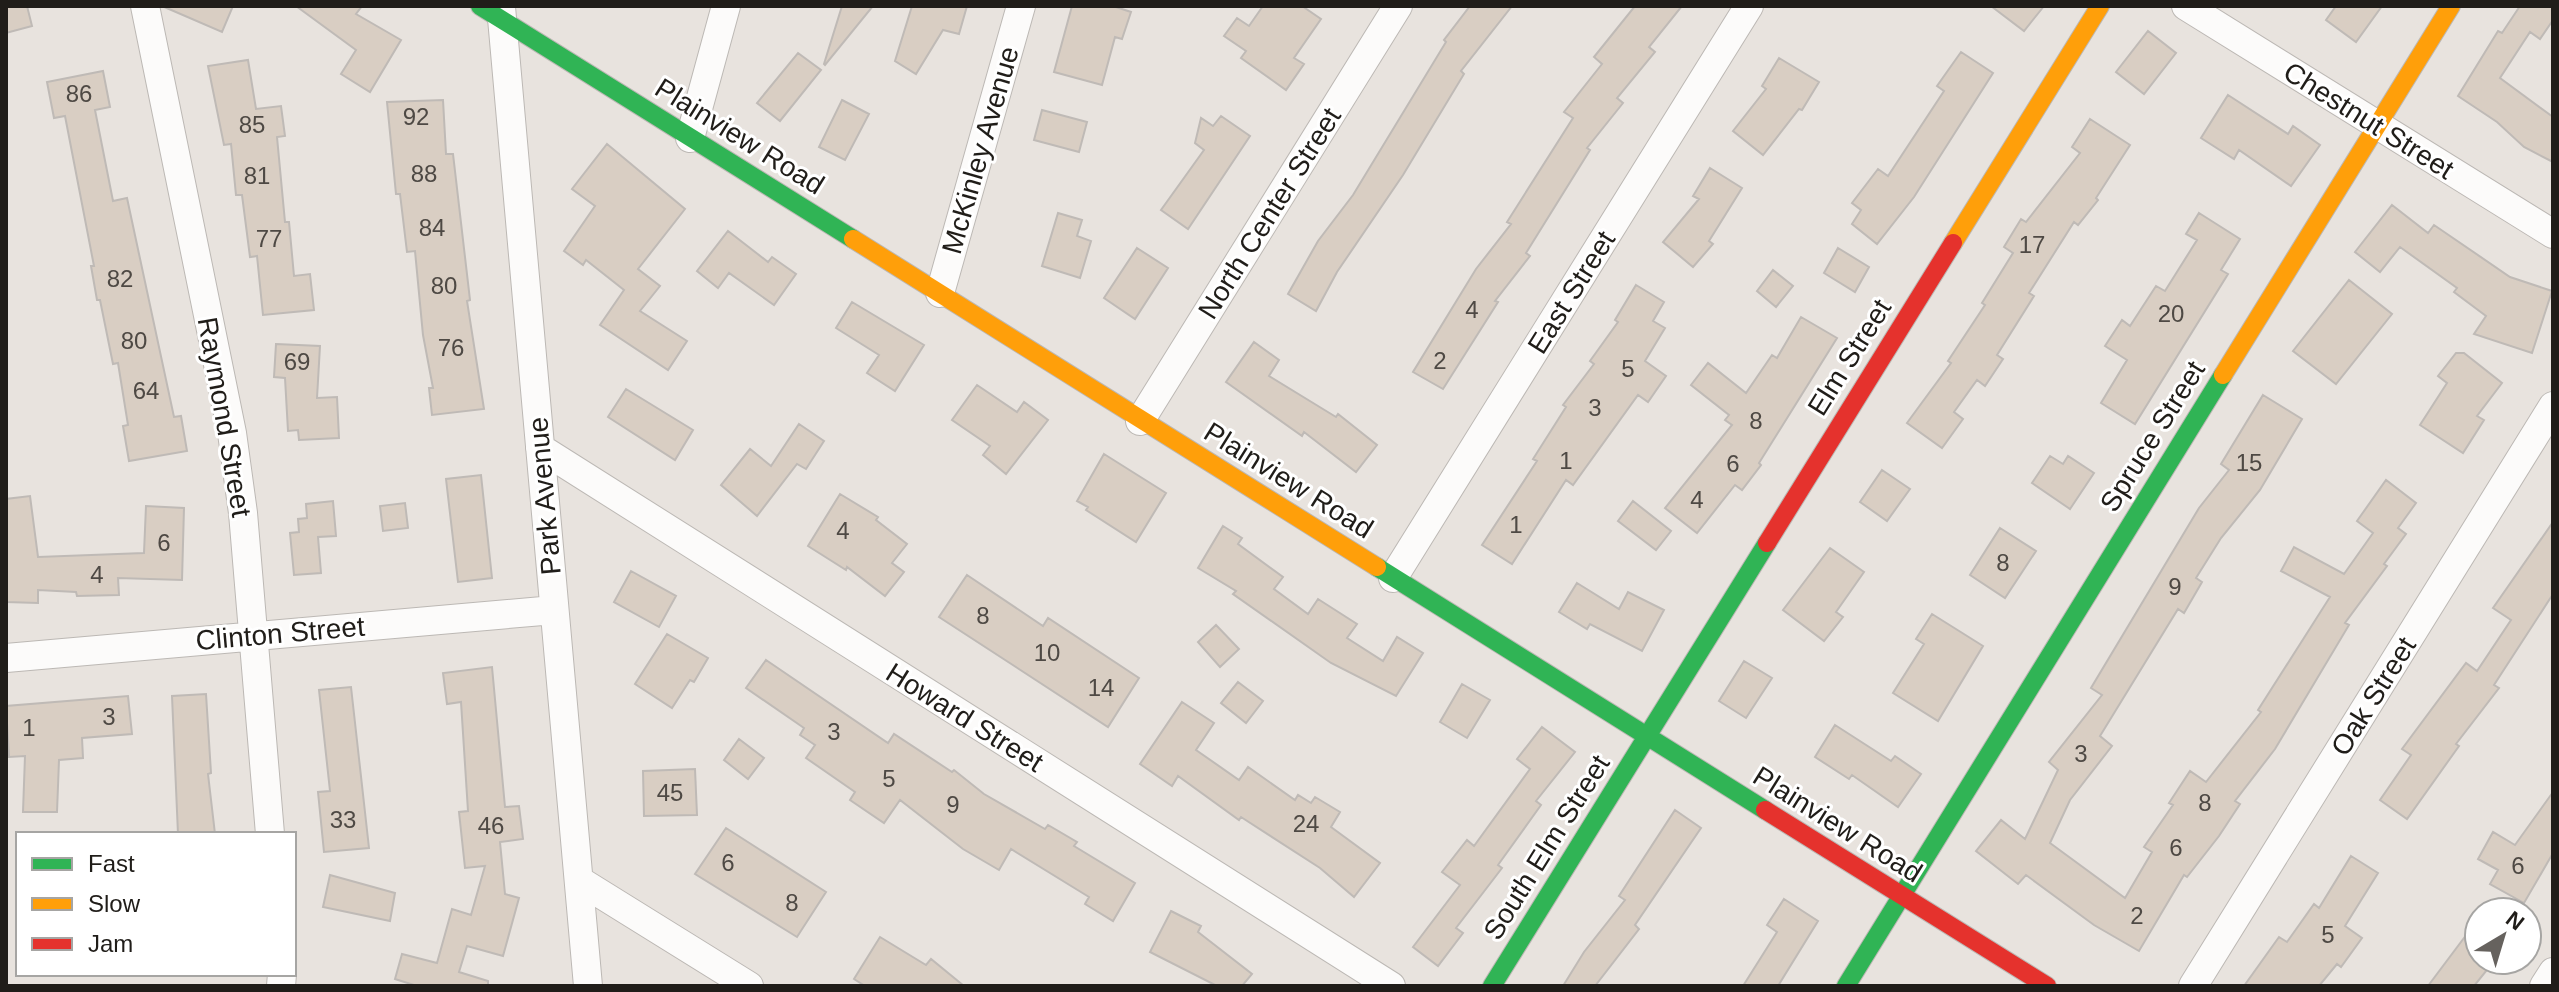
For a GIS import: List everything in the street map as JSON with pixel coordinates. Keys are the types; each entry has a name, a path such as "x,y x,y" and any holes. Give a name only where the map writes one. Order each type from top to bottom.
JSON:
{"street":[{"name":"Raymond Street","path":"145,6 232,433 243,513 270,832"},
{"path":"690,138 726,6"},
{"name":"McKinley Avenue","path":"940,293 1021,6"},
{"name":"North Center Street","path":"1140,421 1398,6"},
{"name":"East Street","path":"1393,578 1749,6"},
{"name":"Elm Street","path":"1647,737 2100,6"},
{"name":"Chestnut Street","path":"2186,6 2553,234"},
{"name":"Spruce Street","path":"1846,986 2451,6"},
{"name":"Plainview Road","path":"495,11 690,138 1140,421 2047,986"},
{"name":"Park Avenue","path":"495,11 540,448 588,986"},
{"name":"Oak Street","path":"2193,986 2553,406"},
{"name":"Howard Street","path":"540,448 1391,986"},
{"name":"Clinton Street","path":"6,658 554,610"},
{"name":"South Elm Street","path":"1492,986 1647,737"},
{"path":"580,881 749,986"},
{"path":"2544,986 2553,972"}],"building":[{"path":"6,6 27,6 32,26 6,33"},
{"path":"162,6 233,6 222,32"},
{"path":"296,6 362,6 356,14 401,40 370,92 341,74 356,50"},
{"path":"842,6 873,6 825,65 824,64"},
{"path":"912,6 967,6 959,34 943,30 916,74 895,61"},
{"path":"1072,6 1113,6 1131,12 1122,39 1115,37 1102,85 1054,72"},
{"path":"1263,6 1302,6 1321,19 1294,58 1304,64 1286,90 1241,58 1246,51 1224,36 1237,18 1249,26"},
{"path":"1470,6 1512,6 1461,71 1464,74 1403,175 1337,272 1316,311 1288,294 1318,241 1353,195 1446,42 1444,40"},
{"path":"1635,6 1682,6 1649,47 1655,52 1617,98 1623,103 1587,148 1590,150 1526,253 1530,256 1495,301 1498,302 1443,389 1413,372 1476,269 1511,224 1507,222 1573,118 1564,112 1602,64 1594,57"},
{"path":"1991,6 2044,6 2024,31"},
{"path":"2336,6 2382,6 2356,42 2326,20"},
{"path":"2520,6 2553,6 2553,20 2540,39 2530,32 2500,78 2553,117 2553,162 2524,147 2497,122 2458,96 2498,31 2502,33"},
{"path":"2148,31 2176,53 2144,94 2116,72"},
{"path":"1961,52 1993,73 1914,197 1877,244 1852,224 1861,210 1852,203 1878,169 1888,176 1944,91 1937,86"},
{"path":"798,53 821,70 780,121 757,103"},
{"path":"1779,58 1819,82 1802,110 1799,109 1763,155 1733,131 1766,89 1762,86"},
{"path":"248,60 256,109 281,106 285,136 277,137 285,222 289,222 294,276 310,274 314,310 263,315 257,256 250,257 242,195 236,195 231,144 224,145 208,66"},
{"path":"103,71 110,107 95,110 113,201 127,198 174,417 181,416 187,451 129,461 123,426 128,425 118,363 113,364 100,300 97,300 91,266 94,266 65,116 54,118 47,82"},
{"path":"2228,95 2288,134 2293,126 2320,145 2291,186 2239,150 2234,159 2201,138"},
{"path":"443,100 446,154 453,154 470,300 467,301 484,409 432,415 429,388 433,388 423,335 415,251 407,252 400,194 396,194 387,102"},
{"path":"842,100 869,114 845,160 819,147"},
{"path":"1042,110 1087,122 1079,152 1034,140"},
{"path":"1221,116 1250,136 1188,229 1161,210 1204,150 1195,143 1201,118 1213,126"},
{"path":"2090,119 2130,145 2096,198 2098,200 2078,225 2074,222 2029,293 2034,296 1997,355 2003,359 1985,386 1977,380 1954,412 1963,419 1942,448 1907,423 1951,363 1948,361 1985,305 1982,303 2013,253 2004,247 2021,219 2026,222 2080,153 2072,147"},
{"path":"607,144 685,209 638,269 660,286 640,311 687,341 668,370 600,325 624,290 586,260 583,265 564,251 595,206 572,189"},
{"path":"1710,168 1742,188 1709,241 1713,244 1693,267 1663,242 1699,199 1693,196"},
{"path":"2392,205 2428,233 2434,225 2510,277 2552,291 2532,353 2474,334 2486,316 2454,292 2457,288 2400,247 2380,272 2355,252"},
{"path":"1058,213 1082,220 1077,236 1091,241 1080,278 1042,266"},
{"path":"2199,213 2240,239 2221,270 2228,274 2135,424 2101,403 2127,360 2105,346 2122,320 2130,326 2156,286 2165,291 2197,240 2186,234"},
{"path":"728,231 768,262 772,257 796,274 774,305 729,273 718,288 697,271"},
{"path":"1137,248 1168,268 1135,319 1104,298"},
{"path":"1838,248 1869,267 1855,292 1824,273"},
{"path":"1773,270 1793,286 1776,307 1757,291"},
{"path":"2349,280 2392,314 2336,384 2293,351"},
{"path":"1636,285 1664,302 1653,321 1665,328 1645,361 1666,376 1648,402 1638,395 1573,485 1566,480 1512,564 1482,545 1537,461 1533,459 1566,407 1563,405 1594,364 1590,361 1618,322 1615,320"},
{"path":"852,302 924,345 895,391 867,373 879,355 836,328"},
{"path":"1801,317 1837,338 1759,463 1761,465 1742,490 1735,485 1697,533 1665,508 1732,425 1725,420 1729,415 1691,385 1708,363 1746,393 1772,355 1777,358"},
{"path":"1254,342 1279,360 1269,376 1336,417 1338,414 1377,445 1356,472 1304,432 1302,436 1226,382"},
{"path":"276,344 320,346 317,398 337,397 339,438 299,440 298,430 288,431 285,378 274,377"},
{"path":"2456,353 2464,353 2502,383 2477,416 2484,420 2463,453 2420,425 2447,383 2438,376"},
{"path":"977,385 1017,412 1024,402 1048,420 1006,474 983,455 990,446 952,420"},
{"path":"626,389 693,430 675,460 608,417"},
{"path":"2263,395 2302,419 2260,490 2221,538 2196,578 2202,582 2184,613 2178,609 2100,736 2112,746 2070,800 2050,843 2125,898 2152,852 2144,847 2173,805 2169,803 2190,771 2206,782 2261,712 2258,710 2330,597 2281,571 2294,547 2344,574 2373,533 2357,521 2386,480 2416,503 2398,528 2406,534 2384,564 2387,566 2345,623 2349,625 2275,749 2235,801 2240,804 2219,836 2187,877 2184,875 2139,951 2094,925 2026,875 2018,884 1976,851 2001,820 2025,839 2058,770 2049,762 2102,695 2091,688 2199,508 2229,470 2221,464"},
{"path":"799,424 824,441 806,469 797,464 757,516 721,485 750,449 771,466"},
{"path":"1104,454 1166,493 1136,542 1077,501"},
{"path":"2050,456 2063,464 2068,456 2094,473 2070,509 2032,483"},
{"path":"1882,470 1910,489 1887,521 1860,502"},
{"path":"481,475 492,578 458,582 446,479"},
{"path":"840,494 878,517 876,520 907,544 892,563 904,572 885,596 847,567 846,570 808,546"},
{"path":"30,496 38,557 144,553 146,506 184,508 182,580 118,578 119,595 77,596 76,592 38,590 38,603 6,602 6,499"},
{"path":"333,501 336,536 318,537 321,573 294,575 290,533 299,532 298,519 307,518 306,504"},
{"path":"1633,501 1671,531 1656,550 1618,521"},
{"path":"405,503 408,528 383,531 380,506"},
{"path":"2553,522 2553,594 2494,685 2499,688 2456,744 2459,746 2407,819 2380,800 2411,755 2402,749 2466,663 2477,671 2511,620 2493,608"},
{"path":"1223,526 1242,538 1238,544 1283,577 1274,589 1308,614 1318,599 1357,624 1347,638 1383,661 1397,637 1423,653 1396,696 1331,663 1233,594 1236,591 1198,568"},
{"path":"2000,528 2036,551 2005,598 1970,575"},
{"path":"1830,548 1864,572 1836,612 1843,617 1824,641 1783,610"},
{"path":"631,571 676,596 659,627 614,602"},
{"path":"967,575 1043,626 1048,618 1139,678 1108,727 939,617"},
{"path":"1577,583 1619,609 1628,592 1664,610 1642,651 1590,624 1587,629 1559,612"},
{"path":"1932,614 1983,646 1938,721 1893,693 1924,644 1916,639"},
{"path":"1216,625 1239,649 1220,667 1198,642"},
{"path":"667,634 708,658 694,682 690,680 672,708 635,684"},
{"path":"766,660 888,743 894,734 952,772 954,770 984,794 1045,829 1048,825 1077,842 1074,846 1135,883 1113,921 1085,904 1089,897 1011,849 999,870 963,849 900,800 884,823 850,800 855,792 806,758 815,745 800,735 804,728 746,688"},
{"path":"1744,661 1772,678 1746,718 1719,701"},
{"path":"492,667 505,807 519,806 523,839 500,842 505,894 519,898 503,956 467,946 459,972 488,981 488,986 417,986 395,979 402,954 437,963 452,909 471,915 485,866 465,868 459,812 468,811 461,702 447,704 443,673"},
{"path":"1238,682 1263,701 1246,723 1221,703"},
{"path":"1462,684 1490,700 1467,738 1440,722"},
{"path":"351,687 369,848 324,852 318,792 330,791 319,690"},
{"path":"206,694 211,773 208,774 215,832 178,832 172,696"},
{"path":"128,696 132,734 82,738 83,758 59,760 57,812 23,812 25,756 9,757 6,706"},
{"path":"1182,702 1214,723 1196,750 1239,780 1248,767 1295,800 1298,795 1311,803 1315,797 1340,812 1331,827 1380,863 1354,897 1320,868 1241,817 1239,820 1178,776 1172,786 1140,764"},
{"path":"1835,725 1891,761 1895,756 1921,774 1898,807 1852,775 1849,779 1815,757"},
{"path":"1542,727 1575,752 1536,801 1541,805 1498,865 1502,868 1456,928 1463,933 1438,966 1413,947 1460,885 1442,872 1467,840 1474,846 1530,769 1517,759"},
{"path":"739,739 764,758 748,779 724,760"},
{"path":"695,769 697,815 644,816 643,771"},
{"path":"2553,792 2553,853 2528,896 2511,896 2490,884 2498,870 2478,859 2493,832 2515,845"},
{"path":"1675,810 1701,828 1635,925 1639,929 1595,986 1563,986 1584,952 1625,900 1619,896"},
{"path":"726,828 826,892 797,937 695,874"},
{"path":"2351,856 2378,873 2345,926 2362,938 2341,967 2337,964 2319,986 2244,986 2279,937 2287,942 2314,904 2319,908"},
{"path":"330,875 395,893 390,921 323,907"},
{"path":"1784,899 1818,921 1778,986 1743,986 1777,932 1767,925"},
{"path":"1171,911 1201,926 1198,932 1252,974 1242,986 1217,986 1150,952"},
{"path":"880,937 926,965 931,959 964,986 865,986 854,979"},
{"path":"2463,939 2463,976 2482,976 2474,986 2428,986"}],"traffic: fast":[{"path":"480,6 853,239"},
{"path":"1846,986 2223,375"},
{"path":"1492,986 1767,543"},
{"path":"1377,567 1765,810"}],"traffic: slow":[{"path":"1953,243 2100,6"},
{"path":"2223,375 2451,6"},
{"path":"853,239 1377,567"}],"traffic: jam":[{"path":"1767,543 1953,243"},
{"path":"1765,810 2047,986"}]}
